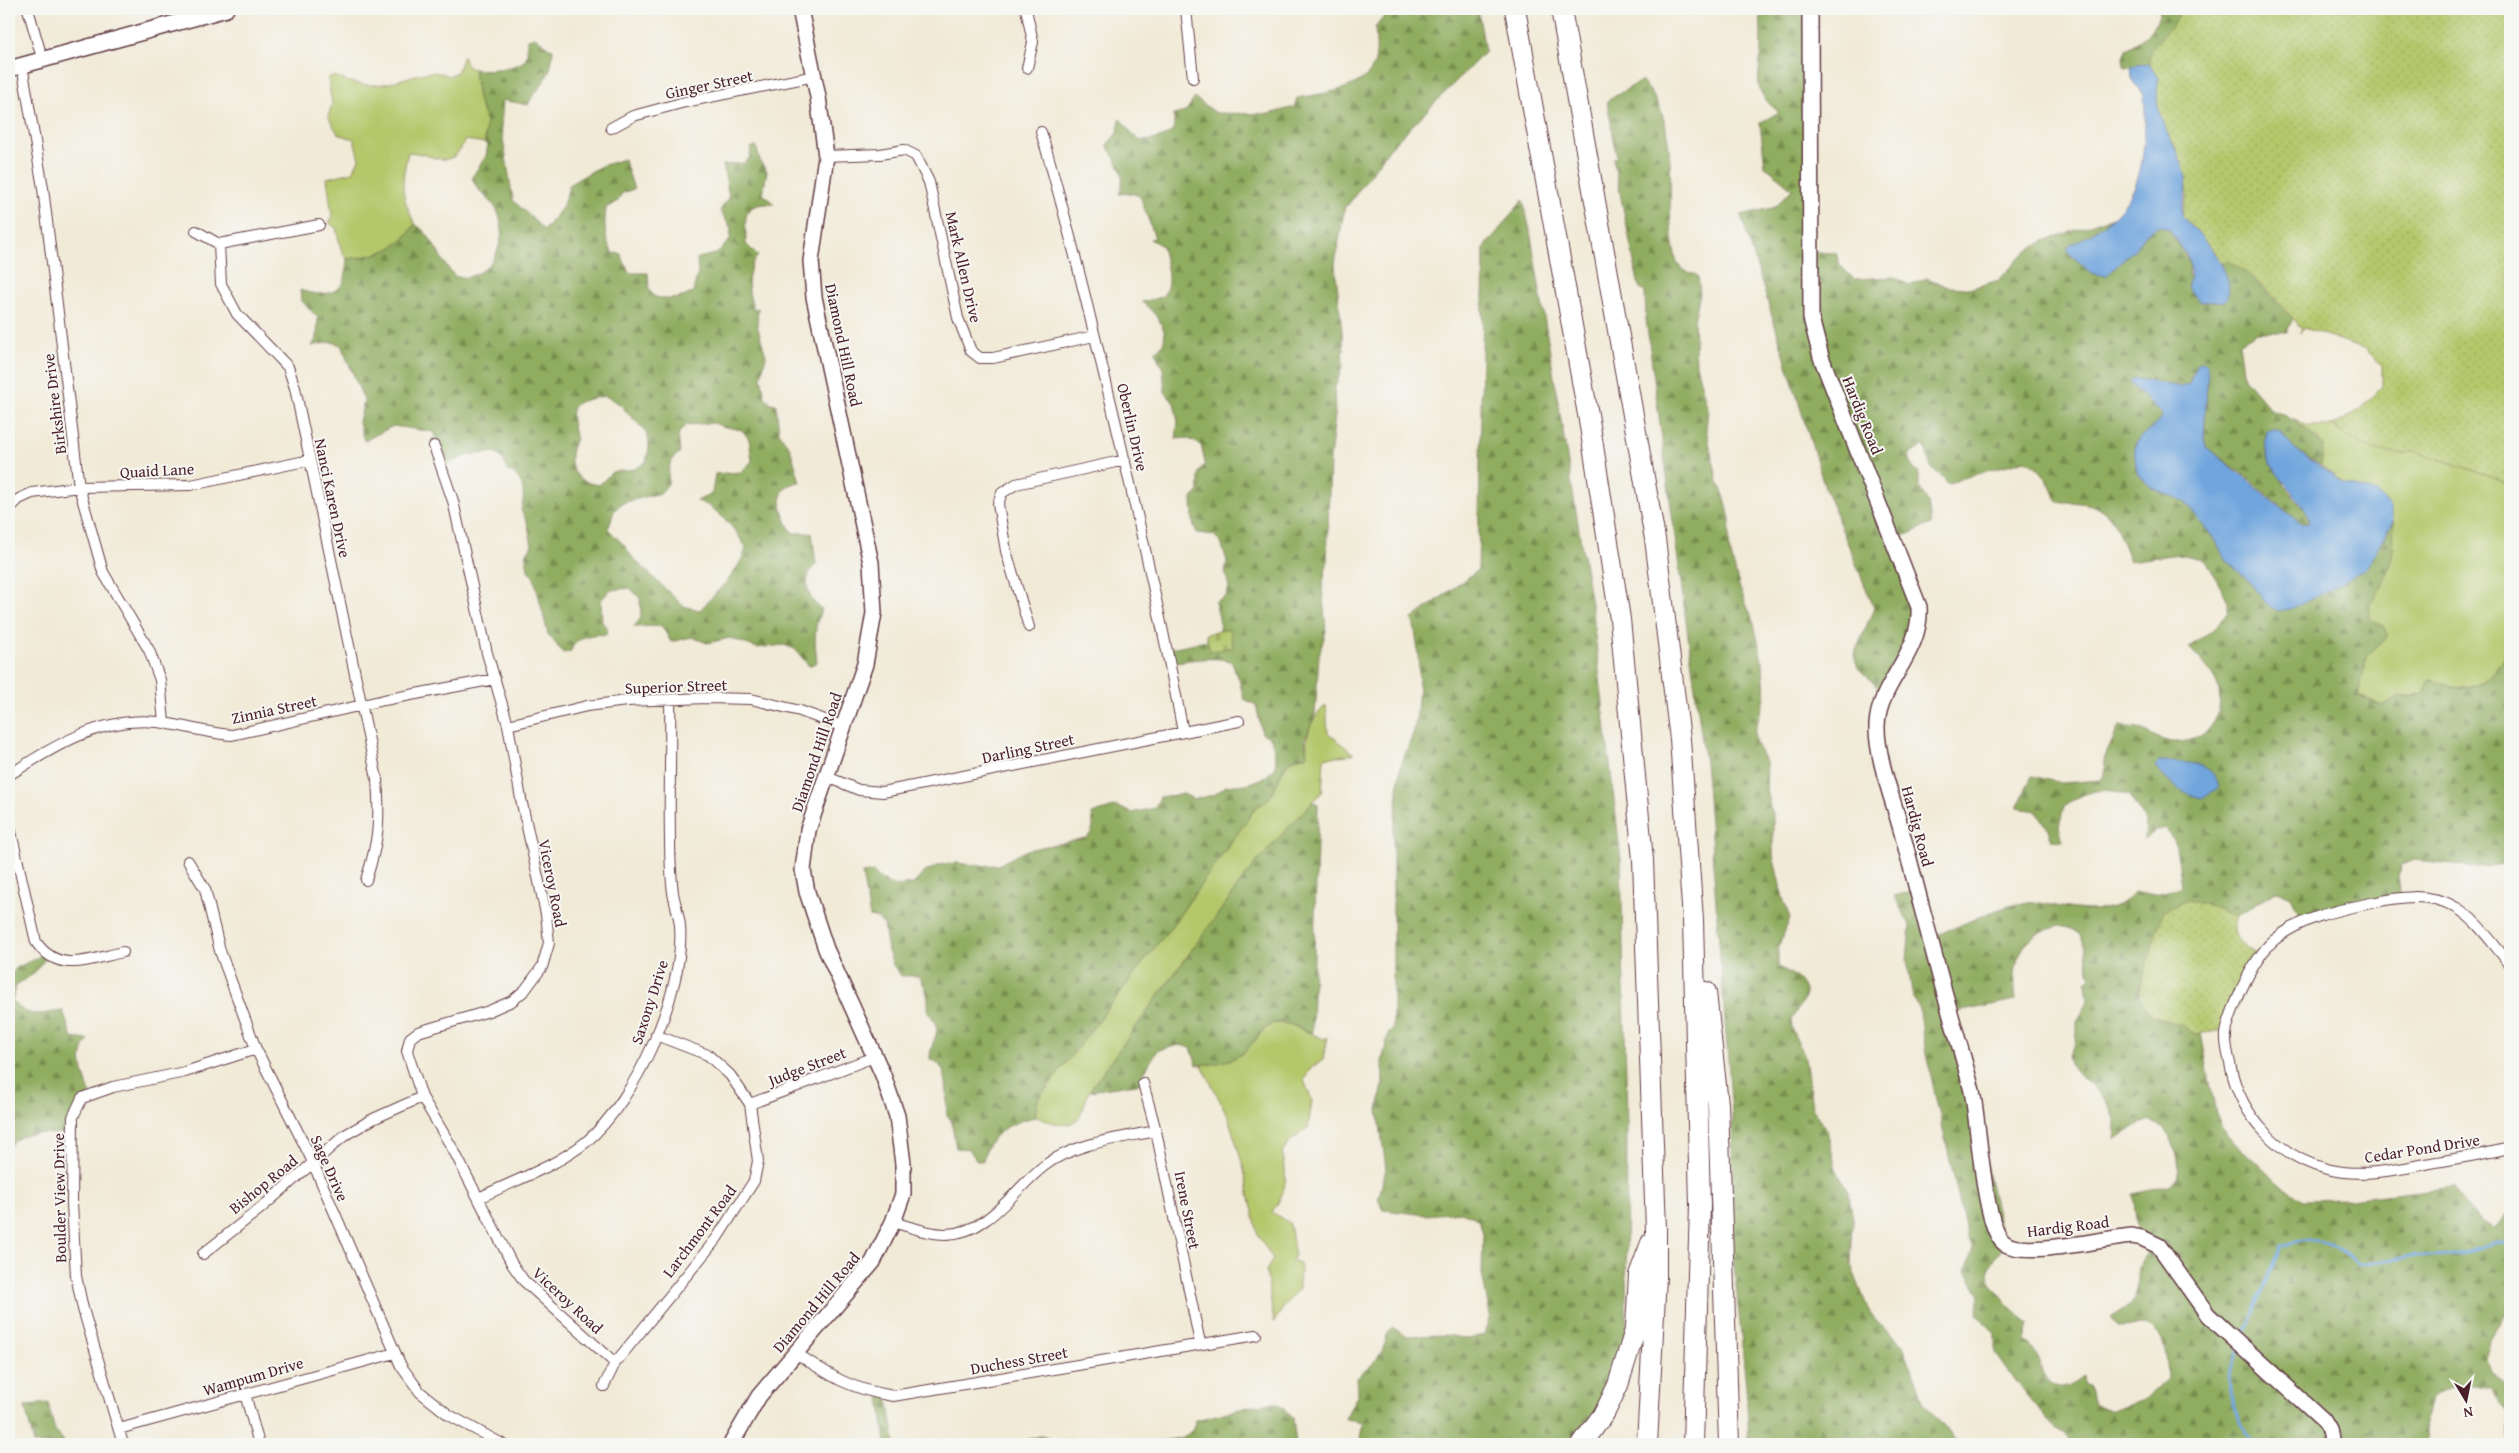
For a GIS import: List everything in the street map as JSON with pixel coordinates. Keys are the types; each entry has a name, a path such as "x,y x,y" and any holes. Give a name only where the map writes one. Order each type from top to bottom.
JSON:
{"highway":[{"path":"1515,9 1593,444 1620,619 1643,860 1656,1230 1656,1277 1647,1444"},
{"path":"1561,9 1657,547 1675,689 1690,860 1717,1092 1729,1444"},
{"path":"1690,860 1700,1205 1693,1444"},
{"path":"1582,1444 1605,1412 1618,1385 1636,1327 1639,1275 1656,1230"}],"street":[{"path":"28,9 42,58"},
{"path":"15,67 42,58 226,9"},
{"name":"Diamond Hill Road","path":"731,1444 759,1396 873,1262 894,1222 902,1194 904,1164 897,1116 874,1057 826,949 806,885 804,870 808,830 865,664 874,612 871,563 814,297 811,261 816,214 826,156 815,76 800,9"},
{"path":"1026,9 1033,42 1027,68"},
{"path":"1186,9 1193,78"},
{"name":"Hardig Road","path":"1810,9 1811,318 1821,357 1919,607 1919,626 1914,644 1880,708 1877,735 1891,795 1973,1094 1991,1219 1999,1238 2007,1245 2017,1249 2060,1246 2126,1237 2151,1241 2159,1246 2172,1260 2197,1303 2235,1341 2249,1351 2323,1420 2330,1434 2332,1444"},
{"name":"Birkshire Drive","path":"15,67 43,188 79,487 103,572 149,650 160,680 164,723"},
{"name":"Ginger Street","path":"611,128 633,116 685,102 815,76"},
{"name":"Oberlin Drive","path":"1041,132 1062,197 1125,460 1161,619 1183,732"},
{"name":"Mark Allen Drive","path":"826,156 880,154 904,150 916,156 929,182 958,318 971,352 980,358 993,358 1094,336"},
{"path":"196,231 219,244 319,225"},
{"name":"Nanci Karen Drive","path":"219,244 221,284 237,314 288,367 295,388 360,706 377,778 380,818 376,849 366,880"},
{"name":"Viceroy Road","path":"434,446 453,501 495,679 508,725 521,799 546,914 549,943 542,967 525,990 512,1001 489,1011 418,1032 410,1038 407,1051 422,1097 479,1198 512,1264 524,1282 615,1363"},
{"name":"Quaid Lane","path":"9,510 19,499 32,493 79,487 190,485 310,460"},
{"path":"1029,627 1006,551 998,504 1002,493 1016,484 1125,460"},
{"name":"Zinnia Street","path":"9,775 47,750 80,734 133,723 164,723 215,734 232,735 360,706 495,679"},
{"name":"Superior Street","path":"508,725 587,706 627,701 707,698 751,699 800,711 844,727"},
{"name":"Saxony Drive","path":"479,1198 548,1166 586,1142 616,1109 638,1076 656,1036 674,982 680,953 680,925 673,892 670,841 670,700"},
{"name":"Darling Street","path":"826,776 859,790 883,792 1239,721"},
{"path":"9,823 36,942 45,954 58,962 78,962 123,952"},
{"name":"Sage Drive","path":"188,861 205,889 220,951 256,1049 312,1163 401,1366 420,1392 449,1415 502,1444"},
{"name":"Cedar Pond Drive","path":"2510,964 2461,910 2442,901 2412,896 2355,906 2318,916 2274,940 2263,951 2241,991 2229,1019 2226,1035 2233,1079 2242,1101 2258,1124 2275,1142 2292,1156 2304,1161 2329,1169 2373,1172 2410,1168 2510,1148"},
{"name":"Larchmont Road","path":"604,1386 615,1363 717,1238 754,1181 758,1161 750,1104 730,1075 708,1055 656,1036"},
{"name":"Boulder View Drive","path":"124,1444 83,1309 76,1276 72,1203 73,1136 74,1117 80,1099 113,1087 185,1072 256,1049"},
{"name":"Judge Street","path":"750,1104 874,1057"},
{"name":"Irene Street","path":"1143,1083 1156,1131 1200,1343"},
{"name":"Bishop Road","path":"203,1254 261,1208 345,1135 373,1119 422,1097"},
{"path":"894,1222 946,1234 964,1231 985,1220 1044,1165 1100,1142 1156,1131"},
{"name":"Duchess Street","path":"796,1353 835,1380 864,1392 893,1396 1256,1334"},
{"name":"Wampum Drive","path":"119,1430 395,1353"},
{"path":"245,1394 259,1444"}],"green space":[{"path":"1390,9 1478,9 1485,52 1389,149 1348,205 1345,206 1335,264 1344,351 1342,351 1343,365 1334,390 1335,415 1330,458 1327,564 1322,587 1326,631 1319,655 1315,715 1305,739 1307,756 1296,758 1288,763 1271,795 1265,802 1257,806 1173,924 1038,1099 1035,1117 1017,1122 1001,1131 989,1143 983,1161 977,1161 969,1149 956,1148 951,1120 947,1115 945,1075 942,1068 930,1059 937,1031 936,1025 928,1012 928,998 925,988 918,976 901,976 893,965 888,951 884,925 878,919 870,917 862,874 873,872 877,877 894,886 913,884 925,872 939,865 957,863 980,866 998,865 1027,850 1086,838 1092,830 1092,814 1117,806 1131,813 1155,808 1160,797 1183,794 1194,799 1214,795 1226,786 1246,784 1264,778 1275,768 1276,758 1271,738 1262,733 1256,705 1244,699 1239,679 1231,661 1209,659 1169,663 1166,649 1214,639 1217,635 1220,626 1215,602 1226,596 1229,587 1225,572 1227,561 1221,543 1214,535 1197,533 1193,523 1192,498 1199,491 1199,473 1205,463 1201,445 1187,438 1176,439 1178,422 1174,403 1165,392 1163,369 1155,352 1161,346 1164,332 1153,312 1142,302 1162,297 1166,291 1168,272 1162,246 1150,239 1155,238 1140,196 1130,193 1119,194 1122,174 1118,163 1107,145 1118,132 1120,119 1138,140 1152,140 1166,135 1174,130 1174,115 1185,112 1195,98 1216,113 1269,114 1294,107 1297,98 1336,91 1355,84 1363,79 1372,68 1376,51 1375,28"},
{"path":"1761,9 1811,9 1812,252 1836,253 1840,265 1854,279 1894,277 1909,285 1927,278 1948,287 1972,288 1999,280 2024,253 2044,241 2113,217 2101,228 2068,247 2134,250 2147,233 2159,226 2169,229 2190,263 2188,276 2228,280 2221,265 2229,260 2244,270 2293,318 2287,332 2257,332 2239,343 2244,378 2272,411 2293,420 2323,445 2320,465 2295,449 2280,432 2283,484 2308,513 2309,522 2301,523 2240,472 2206,447 2204,437 2208,365 2197,363 2189,384 2181,387 2133,378 2135,390 2162,413 2160,421 2140,437 2152,488 2184,501 2212,536 2227,561 2247,579 2267,604 2382,544 2393,521 2394,539 2388,573 2369,608 2369,617 2383,626 2387,636 2367,657 2358,696 2382,706 2398,697 2423,694 2430,680 2457,688 2467,688 2476,685 2484,681 2498,667 2510,642 2510,758 2507,770 2510,773 2510,863 2471,869 2464,865 2415,860 2402,865 2398,876 2401,898 2302,920 2291,896 2277,891 2236,916 2215,907 2151,1016 2180,1024 2195,1034 2201,1033 2216,1114 2226,1135 2287,1190 2304,1200 2350,1199 2455,1187 2471,1212 2489,1227 2495,1229 2510,1211 2510,1307 2491,1338 2485,1358 2491,1373 2510,1387 2510,1444 2507,1444 2509,1416 2490,1387 2459,1384 2431,1398 2426,1421 2428,1444 2070,1444 2068,1437 2048,1421 2018,1385 1995,1353 1995,1333 1977,1315 1980,1295 1966,1271 1973,1248 1968,1239 1926,1054 1920,1012 1913,998 1907,960 1910,925 1894,896 1916,891 1930,937 2015,904 2034,902 2073,909 2096,910 2117,905 2134,892 2158,893 2182,886 2176,846 2166,828 2155,831 2145,840 2146,823 2130,795 2103,790 2096,791 2081,796 2064,806 2059,826 2063,841 2052,840 2047,827 2037,811 2017,808 2032,776 2062,783 2101,780 2106,771 2104,759 2119,726 2138,728 2169,742 2194,739 2209,729 2215,721 2218,712 2220,702 2218,685 2207,668 2189,647 2215,629 2228,611 2228,601 2208,564 2203,559 2179,554 2130,561 2119,533 2107,514 2089,504 2057,502 2041,472 2032,463 2025,460 1960,479 1948,485 1943,477 1931,468 1925,447 1923,446 1909,455 1911,464 1919,474 1919,487 1928,502 1931,524 1897,539 1917,606 1888,698 1858,668 1854,655 1874,608 1825,488 1741,215 1776,207 1792,189 1765,166 1760,123 1779,112 1770,104 1760,90","holes":["2059,926 2070,929 2082,938 2091,978 2086,982 2088,1001 2077,1022 2075,1044 2068,1056 2069,1061 2074,1070 2109,1105 2115,1119 2115,1140 2141,1123 2154,1123 2162,1128 2169,1137 2175,1148 2178,1160 2176,1180 2170,1186 2133,1194 2138,1237 2152,1246 2138,1268 2138,1282 2132,1304 2111,1318 2118,1326 2143,1325 2151,1327 2156,1332 2164,1346 2168,1378 2144,1400 2110,1411 2095,1404 2089,1386 2084,1385 2083,1376 2066,1386 2055,1387 2050,1384 2042,1372 2038,1357 2025,1341 2029,1323 2003,1299 1991,1283 1989,1269 2004,1246 1952,1013 2016,1000 2015,973 2023,948 2041,931"]},
{"path":"2160,9 2179,9 2179,16 2150,51 2149,63 2124,68 2123,58 2126,49 2149,34 2156,24"},
{"path":"2179,9 2510,9 2510,486 2494,477 2414,451 2393,454 2382,452 2360,444 2332,426 2358,411 2382,386 2382,365 2364,348 2304,328 2300,333 2302,329 2268,292 2249,275 2229,260 2221,265 2212,249 2182,216 2188,193 2175,146 2160,120 2155,95 2159,78 2149,63 2150,51 2179,16"},
{"path":"535,37 553,49 553,53 548,73 528,105 503,100 501,127 513,200 544,230 562,208 570,184 601,166 624,159 634,189 622,193 618,201 606,208 606,237 613,253 621,254 629,273 648,273 649,289 653,296 673,299 693,292 698,272 697,258 716,254 730,240 731,228 720,211 729,196 723,165 744,163 750,157 751,148 756,146 761,163 767,171 763,194 774,204 755,206 747,213 746,244 758,256 749,274 749,289 754,309 758,308 757,325 766,356 761,377 765,397 771,403 776,404 779,432 790,448 800,482 784,489 781,496 783,513 793,533 812,533 816,565 808,575 807,582 813,600 822,609 816,628 817,662 809,666 795,649 784,645 757,648 730,638 707,643 692,637 671,642 662,626 634,627 641,618 640,598 630,588 610,590 601,600 602,622 608,628 606,635 595,635 580,639 571,651 563,653 548,634 534,578 528,570 526,555 532,545 527,522 521,510 523,504 522,487 517,477 507,471 505,462 495,452 469,455 443,465 434,432 393,426 364,441 359,422 364,400 341,345 331,342 312,346 317,337 318,318 301,300 300,290 325,294 337,289 345,279 347,259 368,256 394,246 402,240 415,224 427,235 445,264 456,277 469,277 480,272 493,259 502,233 499,215 497,209 474,183 472,177 486,156 488,144 485,143 486,122 478,99 474,69 486,70 510,67 523,62 527,56 528,39","holes":["605,396 623,407 644,430 649,446 646,462 635,469 612,472 599,485 583,480 573,470 571,455 576,439 572,412 574,407 584,400","714,423 742,430 749,439 752,461 741,472 715,474 712,493 697,501 712,508 726,520 746,548 733,574 700,610 683,606 633,558 624,545 608,529 614,511 622,503 660,493 668,484 671,463 680,453 678,434 686,425"]},
{"path":"463,56 468,67 474,69 478,99 486,122 485,143 465,140 460,150 448,159 408,152 403,189 415,224 402,240 394,246 368,256 347,259 341,249 336,228 329,223 332,217 327,178 353,172 359,159 354,139 338,134 328,116 332,104 328,78 334,76 370,85 384,84 433,72 449,76 457,72"},
{"path":"1641,81 1655,98 1663,118 1668,139 1671,229 1676,259 1682,269 1698,276 1700,294 1694,320 1696,365 1708,410 1706,429 1718,482 1725,498 1730,519 1729,548 1740,589 1754,623 1763,665 1765,697 1754,732 1756,744 1767,764 1766,790 1773,819 1773,855 1783,898 1790,918 1778,948 1778,966 1800,981 1806,995 1791,1020 1792,1030 1805,1058 1812,1107 1827,1131 1836,1169 1849,1194 1853,1220 1851,1265 1868,1309 1876,1321 1903,1345 1924,1404 1959,1444 1749,1444 1746,1385 1733,1255 1732,1113 1706,771 1646,319 1645,293 1639,287 1613,158 1617,157 1607,101"},
{"path":"1523,200 1530,230 1592,610 1621,860 1627,1120 1626,1351 1583,1444 1359,1444 1363,1422 1345,1419 1358,1393 1357,1377 1380,1355 1392,1327 1406,1336 1446,1335 1470,1339 1484,1334 1490,1315 1482,1274 1483,1234 1480,1223 1474,1217 1461,1212 1426,1215 1384,1210 1378,1200 1386,1169 1378,1110 1383,1084 1382,1061 1389,1032 1393,1029 1393,831 1400,770 1414,732 1418,701 1417,643 1412,619 1478,570 1484,248"},
{"path":"2293,418 2308,426 2332,426 2373,449 2414,451 2494,477 2510,486 2510,642 2497,667 2485,680 2477,685 2455,688 2431,680 2423,694 2398,697 2382,706 2358,695 2367,657 2387,636 2383,626 2368,617 2368,604 2380,589 2377,493 2343,483 2320,465 2323,445"},
{"path":"1229,629 1233,647 1210,651 1206,634"},
{"path":"1326,705 1328,733 1354,754 1324,758 1322,792 1253,866 1089,1091 1079,1117 1069,1124 1057,1124 1035,1117 1038,1099 1173,924 1257,806 1265,802 1271,795 1288,763 1296,758 1307,756 1307,741 1312,722"},
{"path":"1313,801 1318,804 1312,1033 1286,1024 1271,1024 1239,1056 1212,1064 1197,1065 1191,1048 1180,1045 1158,1050 1143,1074 1143,1083 1089,1091 1253,866"},
{"path":"2187,900 2215,907 2236,916 2234,931 2236,936 2243,945 2260,957 2226,1030 2195,1034 2180,1024 2151,1016 2139,997 2139,989 2163,912"},
{"path":"43,955 46,958 32,975 16,985 12,1000 29,1013 41,1014 63,1011 72,1038 89,1040 82,1053 81,1060 91,1095 79,1101 71,1135 46,1133 27,1135 13,1142 9,1148 9,979 16,968"},
{"path":"1273,1023 1289,1024 1324,1039 1327,1037 1323,1060 1311,1068 1304,1080 1312,1101 1308,1128 1292,1140 1282,1152 1285,1184 1281,1198 1272,1212 1290,1224 1295,1256 1292,1260 1300,1263 1299,1289 1288,1301 1274,1322 1266,1271 1273,1259 1258,1235 1243,1166 1228,1117 1202,1065 1222,1062 1240,1055"},
{"path":"880,1396 888,1398 895,1444 886,1444"},
{"path":"48,1403 55,1431 64,1441 63,1444 34,1444 25,1406"},
{"path":"1277,1403 1293,1418 1296,1444 1151,1444 1185,1436 1190,1432 1195,1420"},
{"path":"1040,1436 1058,1441 1074,1439 1080,1444 1011,1444"}],"water":[{"path":"2149,63 2159,78 2157,93 2161,118 2182,164 2186,178 2187,189 2182,216 2207,244 2223,268 2228,280 2229,291 2225,301 2201,302 2190,291 2188,283 2189,260 2169,229 2159,226 2147,233 2134,250 2106,276 2091,273 2068,252 2068,247 2099,228 2122,208 2137,181 2144,144 2145,109 2143,94 2132,78 2131,66"},
{"path":"2203,362 2208,365 2204,437 2206,447 2289,514 2301,523 2309,522 2300,502 2268,458 2265,445 2267,431 2274,429 2280,432 2295,449 2343,483 2377,493 2391,508 2393,521 2367,567 2328,591 2291,609 2277,611 2267,604 2247,579 2227,561 2212,536 2184,501 2152,488 2137,473 2136,444 2142,435 2158,423 2162,414 2140,394 2130,381 2133,378 2181,387 2189,384 2197,363"},
{"path":"2158,762 2195,764 2203,767 2216,778 2219,787 2204,798 2191,795 2162,776 2155,765"}],"waterway":[{"path":"2242,1340 2281,1246 2304,1241 2323,1242 2340,1250 2359,1264 2418,1256 2458,1255 2492,1244 2510,1244"},
{"path":"2238,1348 2230,1371 2230,1386 2234,1404 2242,1423 2250,1439 2255,1444"}]}
